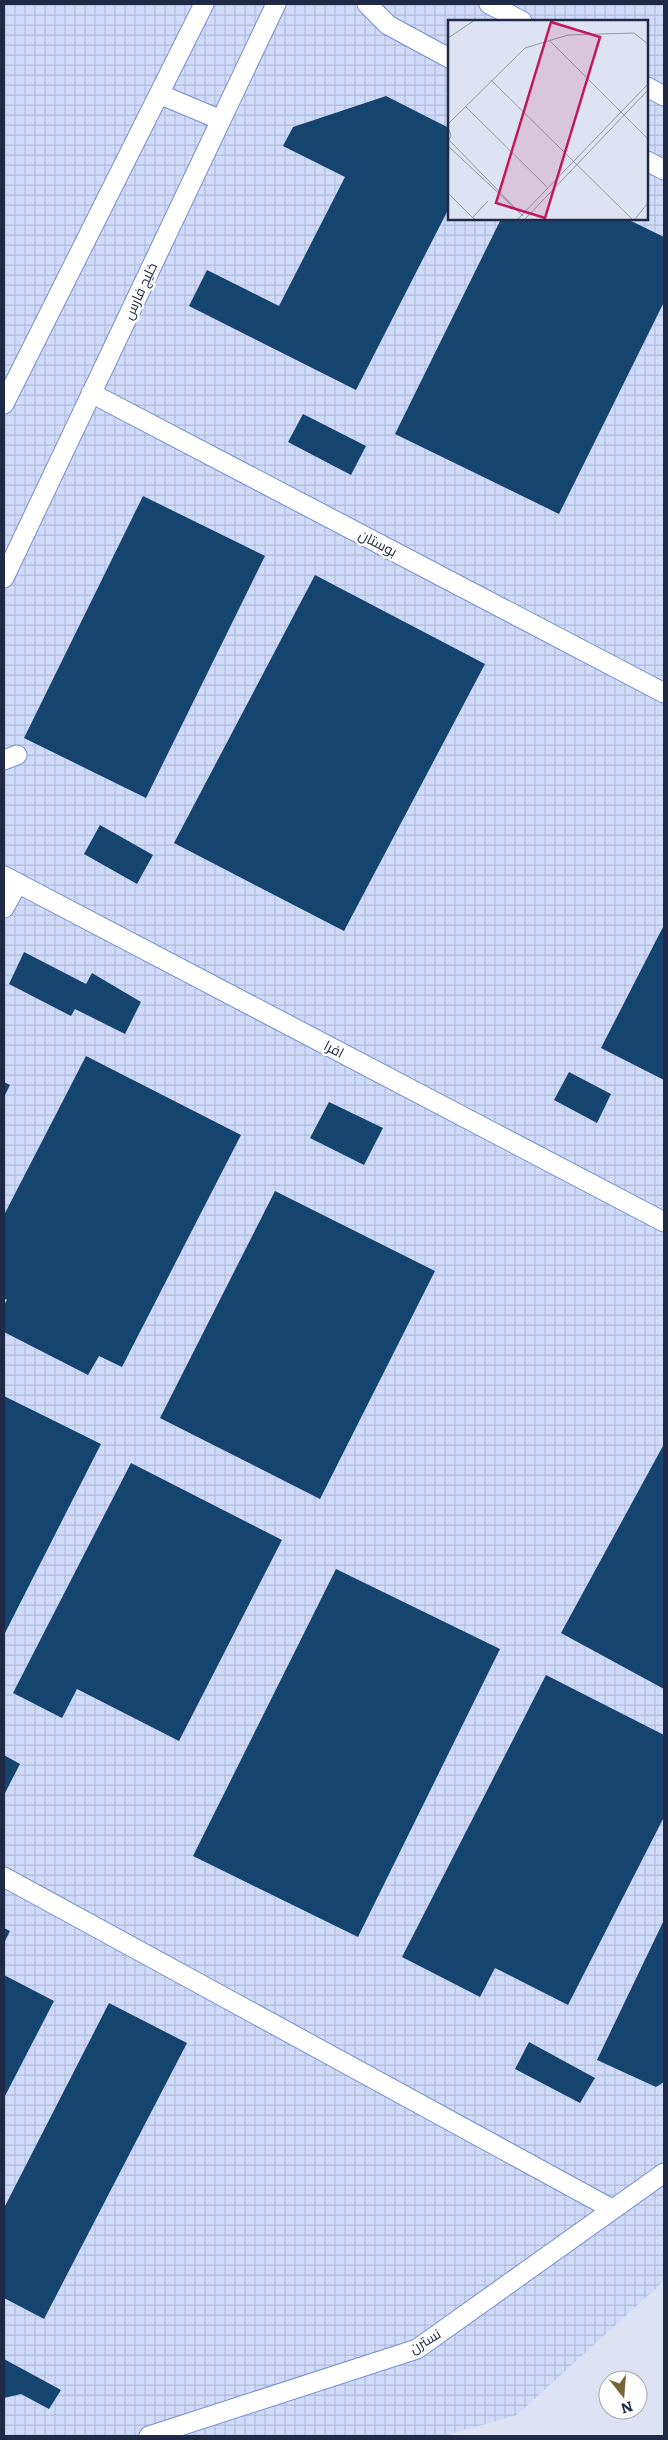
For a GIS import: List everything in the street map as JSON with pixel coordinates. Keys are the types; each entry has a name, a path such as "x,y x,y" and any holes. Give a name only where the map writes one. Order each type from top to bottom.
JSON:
{"lane":[{"path":"4,404 204,4"},
{"name":"خلیج فارس","path":"4,578 276,4"},
{"path":"367,4 388,25 448,57"},
{"path":"489,4 520,20"},
{"path":"648,88 664,96"},
{"path":"159,94 221,120"},
{"path":"648,162 664,170"},
{"name":"بوستان","path":"91,393 664,693"},
{"path":"4,908 11,880"},
{"name":"افرا","path":"11,880 664,1222"},
{"path":"4,1877 612,2210"},
{"name":"نسترن","path":"149,2436 417,2349 664,2173"}],"shaded area":[{"path":"4,4 664,4 664,2281 517,2415 444,2436 4,2436"}],"building":[{"path":"386,96 448,127 448,210 356,390 189,306 207,270 279,306 345,177 283,146 293,127"},
{"path":"501,220 629,220 664,237 664,302 559,514 395,434"},
{"path":"303,414 366,446 351,475 288,442"},
{"path":"143,496 265,556 146,798 24,738"},
{"path":"315,575 485,664 344,931 174,843"},
{"path":"100,825 153,855 137,884 84,854"},
{"path":"664,925 664,1080 601,1048"},
{"path":"24,952 86,984 92,973 141,1002 125,1034 75,1009 71,1016 9,984"},
{"path":"86,1056 241,1135 122,1367 99,1356 88,1375 4,1332 4,1305 7,1300 4,1298 4,1215"},
{"path":"569,1072 611,1094 597,1123 554,1100"},
{"path":"4,1082 10,1085 4,1097"},
{"path":"329,1102 383,1128 364,1165 310,1138"},
{"path":"275,1191 435,1271 320,1499 160,1418"},
{"path":"4,1396 101,1444 4,1635"},
{"path":"664,1444 664,1689 561,1633"},
{"path":"131,1463 282,1540 179,1741 77,1689 62,1718 13,1693"},
{"path":"336,1569 500,1649 358,1937 193,1856"},
{"path":"546,1675 664,1735 664,1817 568,2005 495,1968 480,1997 402,1957"},
{"path":"4,1755 20,1764 4,1795"},
{"path":"664,1920 664,2082 656,2087 597,2060"},
{"path":"4,1928 10,1931 4,1943"},
{"path":"4,1975 54,2001 4,2098"},
{"path":"109,2003 187,2043 44,2319 4,2298 4,2208"},
{"path":"529,2042 595,2078 580,2103 515,2069"},
{"path":"4,2359 61,2390 49,2409 21,2394 4,2398"}]}
